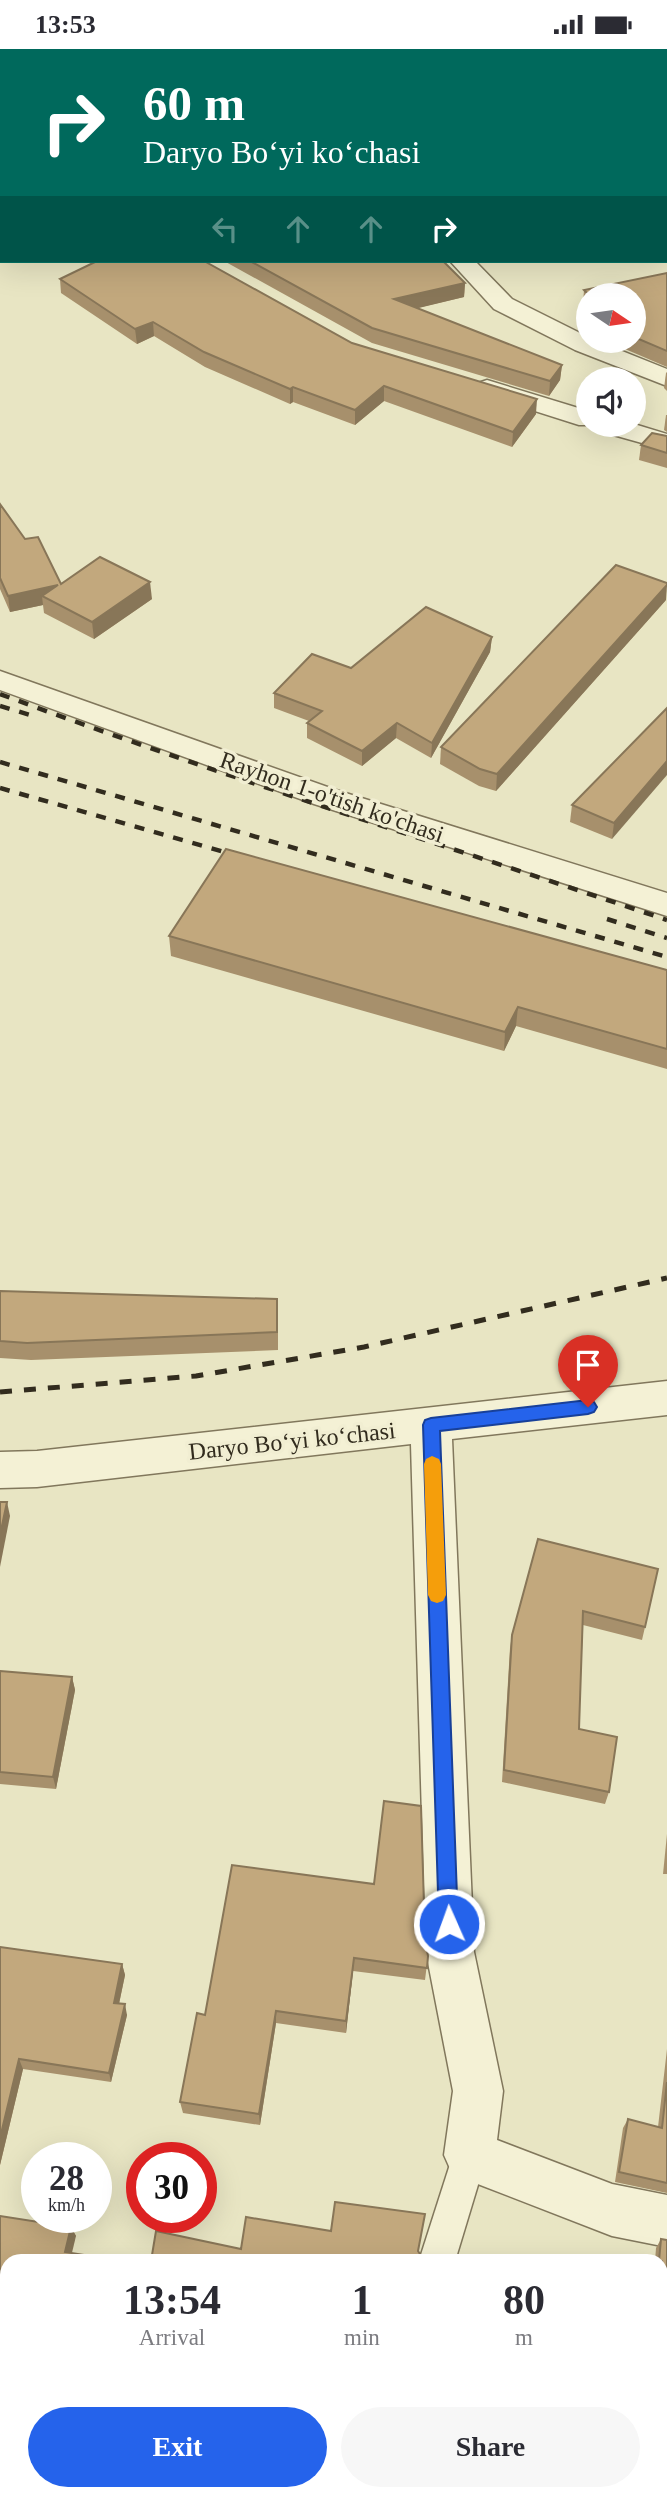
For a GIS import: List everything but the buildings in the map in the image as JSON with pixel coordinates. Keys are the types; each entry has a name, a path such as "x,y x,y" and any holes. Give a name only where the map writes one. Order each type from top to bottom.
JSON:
{"street":[{"path":"464,263 503,304 584,345 667,378"},
{"path":"468,383 576,415"},
{"path":"646,436 667,442"},
{"name":"Rayhon 1-o'tish ko'chasi","path":"0,680 325,797 667,905"},
{"name":"Daryo Boʻyi koʻchasi","path":"0,1470 37,1469 667,1398"},
{"path":"431,1425 450,1952 478,2091 470,2155 612,2210 667,2221"}],"lane":[{"path":"439,2254 470,2155"}],"railway":[{"path":"0,694 249,782 667,920"},
{"path":"0,706 37,717"},
{"path":"0,762 667,957"},
{"path":"0,788 242,857"},
{"path":"607,919 667,938"},
{"path":"0,1392 196,1376 364,1347 667,1278"}],"slow traffic":[{"path":"432,1464 437,1595"}],"route":[{"path":"449,1924 431,1425 588,1407"}]}
